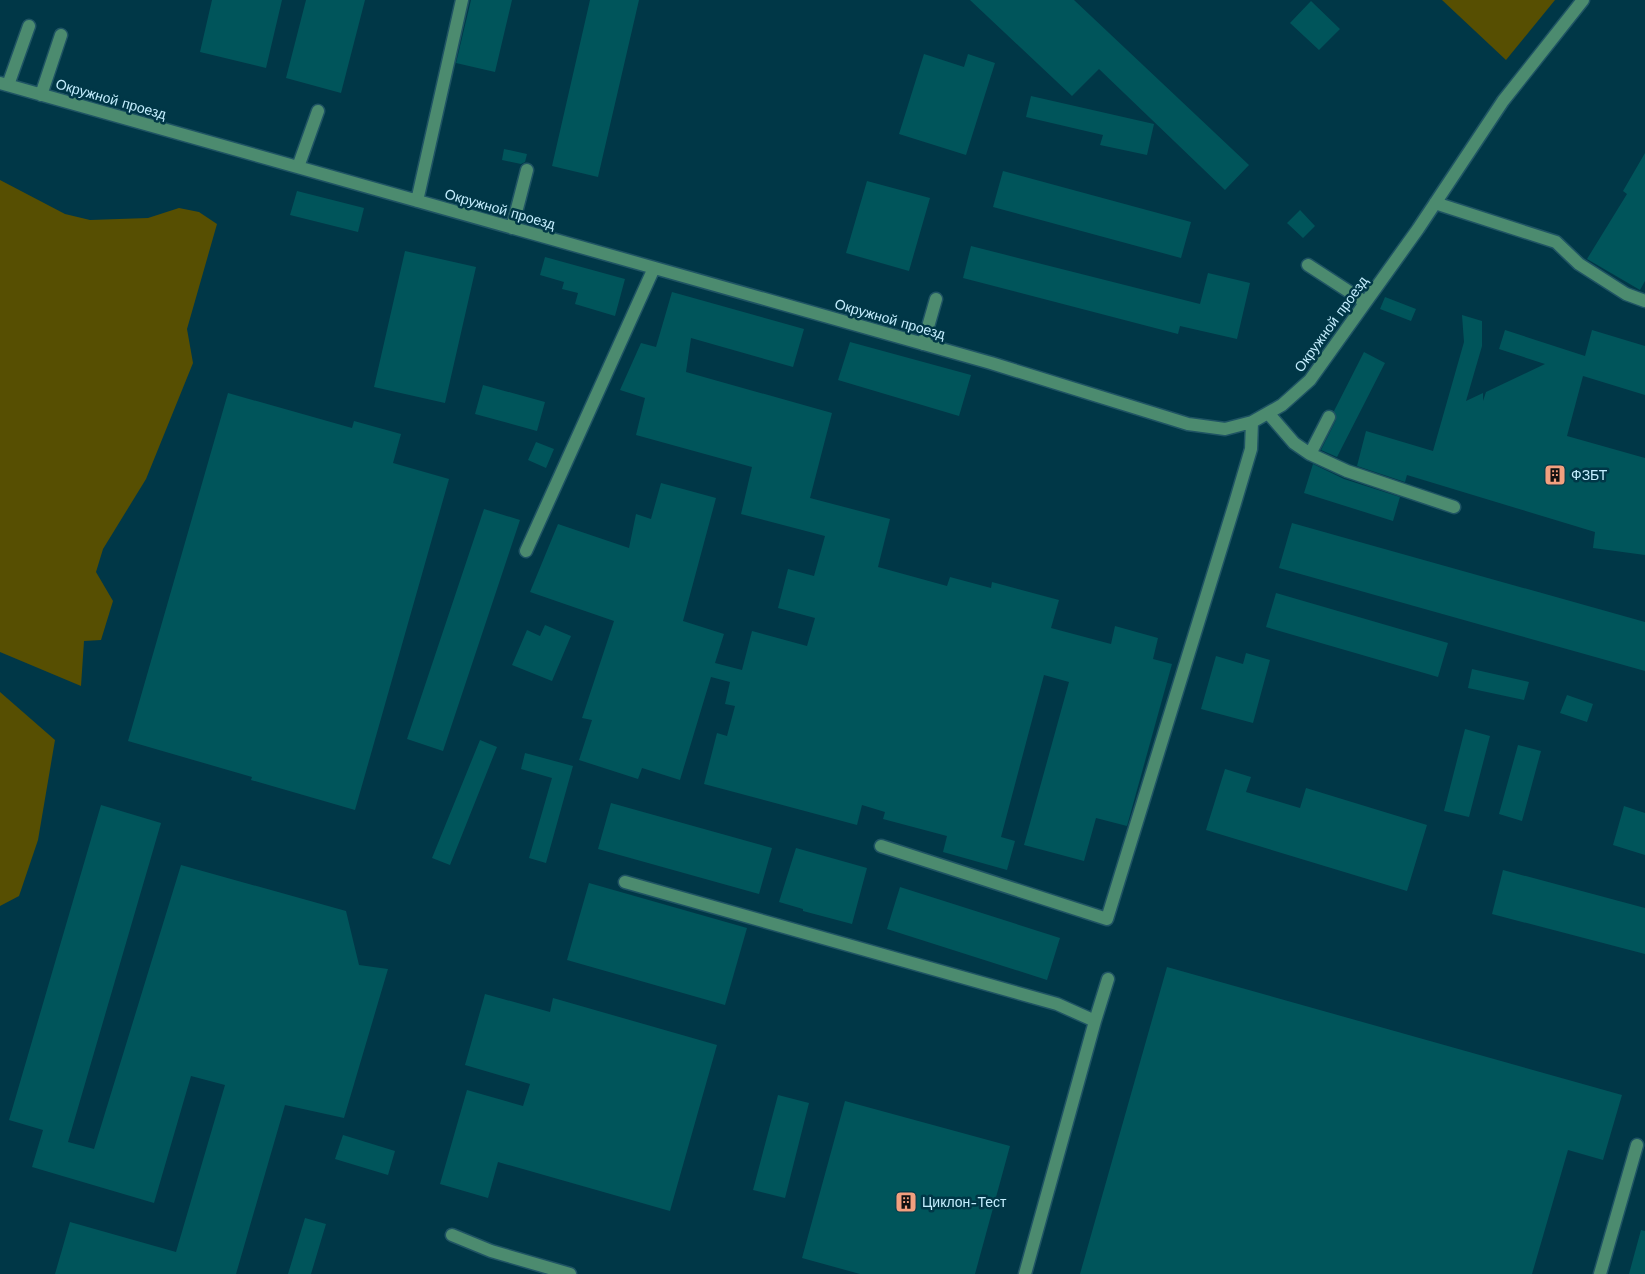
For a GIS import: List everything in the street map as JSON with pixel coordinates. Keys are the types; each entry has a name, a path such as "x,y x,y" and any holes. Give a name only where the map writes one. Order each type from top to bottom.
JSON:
{"street":[{"path":"417,201 462,0"},
{"name":"Окружной проезд","path":"4,84 923,344 1188,424 1225,429 1252,422 1282,405 1310,380 1435,203 1503,101 1584,0"},
{"path":"4,84 29,26"},
{"path":"41,95 61,35"},
{"path":"298,167 318,111"},
{"path":"512,228 526,170"},
{"path":"1435,203 1556,242 1579,264 1626,294 1645,301"},
{"path":"1308,265 1365,302"},
{"path":"526,551 654,268"},
{"path":"923,344 936,299"},
{"path":"1268,413 1294,443 1310,454 1347,471 1454,507"},
{"path":"1310,454 1329,417"},
{"path":"881,846 1107,919 1235,504 1251,449 1252,422"},
{"path":"625,882 1057,1004 1095,1021"},
{"path":"1025,1274 1108,979"},
{"path":"1600,1274 1637,1145"},
{"path":"452,1235 491,1251 570,1274"}],"shaded area":[{"path":"1442,0 1555,0 1506,60"},
{"path":"0,180 65,214 90,220 148,218 179,208 199,212 217,224 187,329 193,363 146,479 103,549 96,572 113,601 101,640 84,641 81,686 0,652"},
{"path":"0,692 55,740 38,840 19,896 0,906"}],"building":[{"path":"212,0 282,0 266,68 200,52"},
{"path":"306,0 365,0 341,93 286,78"},
{"path":"471,0 512,0 495,72 456,63"},
{"path":"590,0 639,0 598,177 552,166"},
{"path":"970,0 1074,0 1249,165 1225,190 1099,69 1072,96"},
{"path":"1311,1 1340,29 1319,50 1290,23"},
{"path":"924,54 964,67 968,54 995,63 966,155 899,134"},
{"path":"1031,96 1154,124 1147,155 1100,145 1103,135 1026,117"},
{"path":"504,149 527,154 525,162 521,164 502,160"},
{"path":"1645,153 1645,281 1640,290 1587,259 1627,194 1623,191"},
{"path":"1003,171 1191,222 1181,258 993,207"},
{"path":"867,181 930,198 909,271 846,253"},
{"path":"297,191 364,208 358,232 290,215"},
{"path":"1300,210 1315,226 1303,238 1287,223"},
{"path":"971,246 1200,304 1208,273 1250,283 1237,339 1180,326 1178,334 963,278"},
{"path":"405,251 476,267 445,403 374,387"},
{"path":"545,257 625,279 615,316 575,304 578,293 562,289 564,282 540,275"},
{"path":"672,292 804,329 793,367 691,338 686,372 832,413 810,498 890,519 878,567 947,586 950,577 991,588 992,582 1059,600 1051,628 1111,644 1115,626 1158,638 1153,659 1172,664 1127,826 1096,818 1084,861 1024,845 1069,682 1044,675 1001,837 1015,841 1007,870 943,852 947,836 883,819 885,812 862,805 857,825 704,784 717,733 727,736 735,706 725,704 730,682 711,677 680,780 642,768 638,779 579,760 592,720 582,718 614,621 530,592 558,524 629,548 636,514 651,519 661,483 716,498 683,621 724,634 715,663 742,670 752,631 807,646 815,618 778,608 788,569 814,576 825,536 741,514 752,467 636,435 645,398 620,390 641,343 656,347"},
{"path":"1385,297 1416,309 1411,321 1380,309"},
{"path":"1462,315 1482,321 1482,346 1466,401 1483,393 1483,401 1486,392 1545,364 1499,349 1505,330 1585,356 1592,330 1645,346 1645,395 1583,376 1567,436 1645,458 1645,555 1593,548 1595,532 1407,475 1405,482 1357,466 1366,431 1433,451 1464,342"},
{"path":"850,342 971,375 959,416 838,380"},
{"path":"1364,352 1385,363 1337,457 1321,450 1336,420 1334,411"},
{"path":"483,385 545,402 537,431 475,414"},
{"path":"228,393 352,428 354,421 401,434 393,463 449,479 355,810 251,780 252,777 128,741"},
{"path":"536,442 554,449 546,468 528,460"},
{"path":"1313,464 1344,479 1400,497 1393,521 1304,493"},
{"path":"484,509 520,520 443,751 407,739"},
{"path":"1292,523 1645,622 1645,671 1279,568"},
{"path":"1276,593 1448,643 1438,677 1266,627"},
{"path":"545,625 571,636 552,681 512,665 527,630 540,636"},
{"path":"1246,653 1270,660 1253,723 1201,709 1216,656 1243,664"},
{"path":"1472,669 1529,682 1524,700 1468,688"},
{"path":"1567,695 1593,704 1587,722 1560,713"},
{"path":"1465,729 1490,736 1469,817 1444,811"},
{"path":"480,740 497,747 450,865 432,858"},
{"path":"1518,745 1541,751 1522,821 1499,814"},
{"path":"525,753 573,766 546,863 529,858 552,778 521,769"},
{"path":"1225,769 1251,777 1246,792 1300,808 1306,788 1427,825 1407,891 1206,830"},
{"path":"611,803 772,848 759,894 598,849"},
{"path":"101,805 161,823 68,1142 94,1149 181,865 346,911 359,965 388,969 344,1118 285,1105 236,1274 55,1274 70,1222 176,1252 225,1085 191,1076 154,1203 32,1167 43,1130 9,1120"},
{"path":"1624,806 1645,813 1645,855 1613,845"},
{"path":"796,848 867,868 852,924 803,911 803,909 779,902"},
{"path":"1503,870 1645,908 1645,954 1492,914"},
{"path":"589,883 747,928 725,1005 567,960"},
{"path":"900,887 1060,938 1047,980 887,929"},
{"path":"1167,967 1622,1095 1603,1160 1568,1150 1532,1274 1080,1274"},
{"path":"485,994 550,1012 553,998 717,1045 670,1211 498,1162 488,1198 440,1184 467,1090 523,1106 530,1084 465,1065"},
{"path":"778,1095 809,1103 785,1198 753,1190"},
{"name":"Циклон-Тест","path":"845,1101 1010,1146 975,1274 860,1274 802,1258"},
{"path":"343,1135 395,1151 388,1175 335,1159"},
{"path":"305,1218 326,1224 311,1274 288,1274"},
{"path":"1641,1230 1645,1231 1645,1274 1629,1274"}],"place":[{"name":"ФЗБТ","path":"1555,475"},
{"name":"Циклон-Тест","path":"906,1202"}]}
